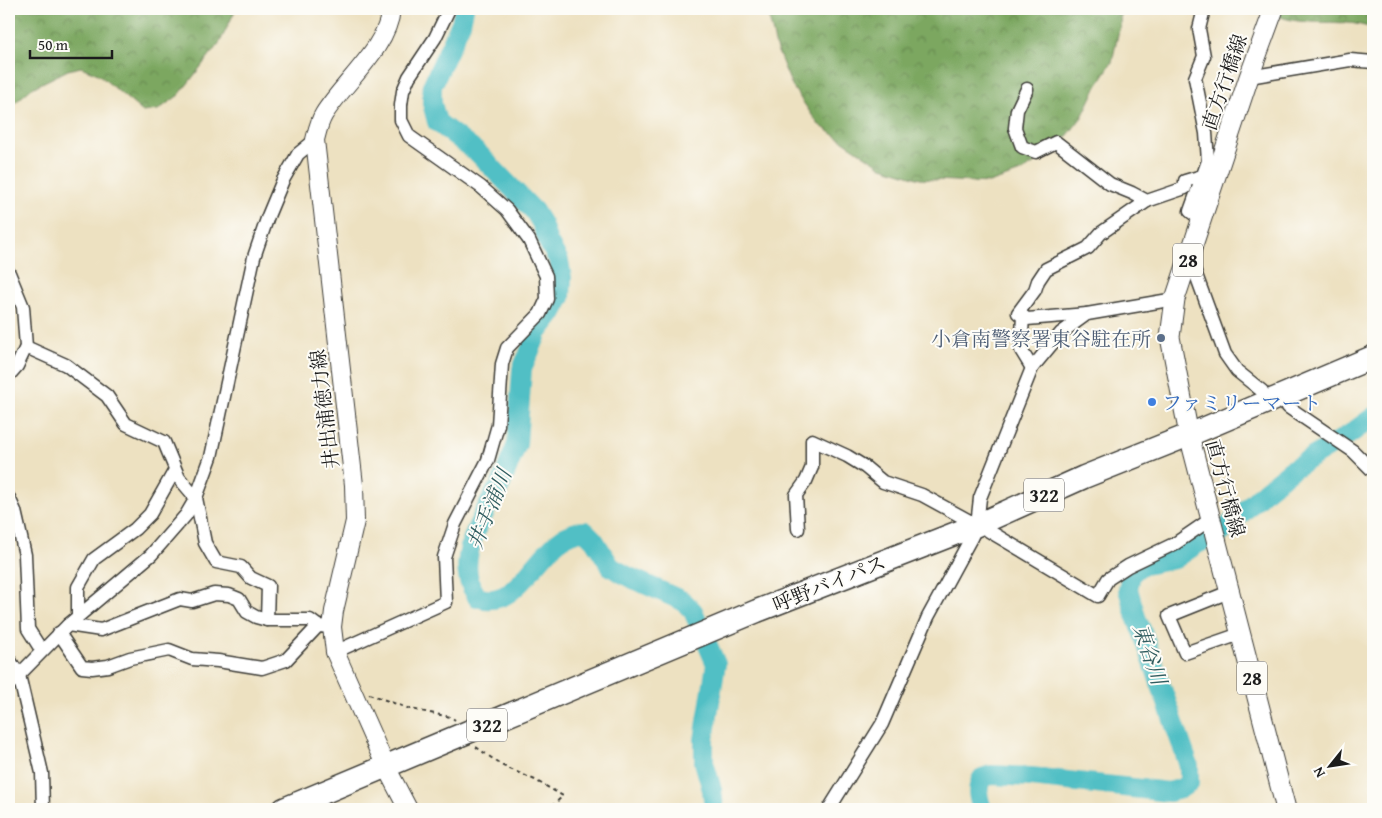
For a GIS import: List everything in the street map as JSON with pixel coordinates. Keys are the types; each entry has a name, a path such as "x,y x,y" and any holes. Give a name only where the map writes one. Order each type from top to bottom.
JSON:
{"highway":[{"name":"呼野バイパス","path":"320,809 390,773 472,738 718,635 979,531 1084,477 1190,441 1278,404 1373,356"},
{"name":"呼野バイパス","path":"1278,404 1373,372"},
{"name":"呼野バイパス","path":"284,809 390,773"}],"main road":[{"name":"井出浦徳力線","path":"391,9 390,20 383,38 322,116 314,140 354,485 355,521 334,611 325,627 350,687 408,809"},
{"name":"直方行橋線","path":"1274,9 1249,77 1175,299 1170,337 1190,441 1286,809"}],"street":[{"path":"335,652 446,602 444,557 455,524 488,460 498,425 502,364 507,348 540,314 547,299 546,276 529,240 507,210 481,187 409,136 401,120 401,105 406,84 435,38 449,9"},
{"path":"1201,220 1190,211 1208,161 1195,78 1204,56 1199,29 1204,9"},
{"path":"1249,77 1350,60 1373,62"},
{"path":"1027,89 1017,110 1015,128 1022,147 1036,152 1056,142 1110,184 1132,193 1147,202"},
{"path":"9,685 78,616 151,555 186,515 196,498 211,457 254,257 283,180 298,154 314,140"},
{"path":"1175,299 1087,314 1027,319 1018,313 1035,290 1038,281 1046,269 1088,248 1101,233 1147,202 1185,188 1185,182 1202,176"},
{"path":"1187,263 1195,272 1225,354 1237,371 1278,404 1348,447 1373,471"},
{"path":"9,274 22,307 26,347 9,375"},
{"path":"829,809 882,724 928,618 979,531 980,498 1032,368 1061,333 1087,314"},
{"path":"1023,316 1021,350 1032,368"},
{"path":"26,347 66,364 107,396 126,424 164,442 179,478 196,498 205,543 216,562 241,567 251,578 268,586 267,620"},
{"path":"798,530 796,495 806,481 812,467 812,440 846,456 883,482 922,495 979,531 1098,596 1108,579 1128,566 1176,543 1211,518"},
{"path":"78,616 78,587 94,559 135,529 150,514 176,470"},
{"path":"9,498 15,511 25,555 28,629 42,651"},
{"path":"1229,592 1169,616 1185,653 1240,634"},
{"path":"214,594 228,595 239,600 247,612 267,620 310,620 325,627 286,660 262,668 218,661 192,660 169,650 130,658 108,666 82,667 64,629 101,630 180,599 192,601 214,594"},
{"path":"9,659 19,675 42,773 43,809"}],"path":[{"path":"350,687 410,709 451,717 503,766 535,780 563,796 548,809"}],"green space":[{"path":"9,9 236,9 220,42 179,95 158,110 143,112 98,74 81,67 68,70 32,88 9,108"},
{"path":"767,9 1121,9 1120,25 1112,62 1098,84 1082,117 1057,149 1021,172 989,183 920,179 882,167 818,124 792,86 776,47"},
{"path":"1266,9 1373,9 1373,28 1349,23 1294,20 1284,18"}],"waterway":[{"name":"井手浦川","path":"464,9 461,23 432,86 432,103 437,122 479,154 534,211 559,261 562,278 561,297 552,314 538,332 522,369 517,444 499,489 485,511 471,545 467,569 470,582 477,597 493,599 507,594 520,584 555,544 569,535 585,531 594,540 611,567 683,601 693,611 716,664 704,740 704,762 712,790 714,809"},
{"name":"東谷川","path":"982,809 978,789 982,778 991,775 1031,777 1169,792 1180,789 1189,783 1189,766 1136,617 1128,589 1131,574 1140,566 1175,559 1197,544 1223,531 1266,490 1291,470 1350,434 1373,417"}],"place":[{"name":"小倉南警察署東谷駐在所","path":"1161,338"},
{"name":"ファミリーマート","path":"1152,402"}]}
